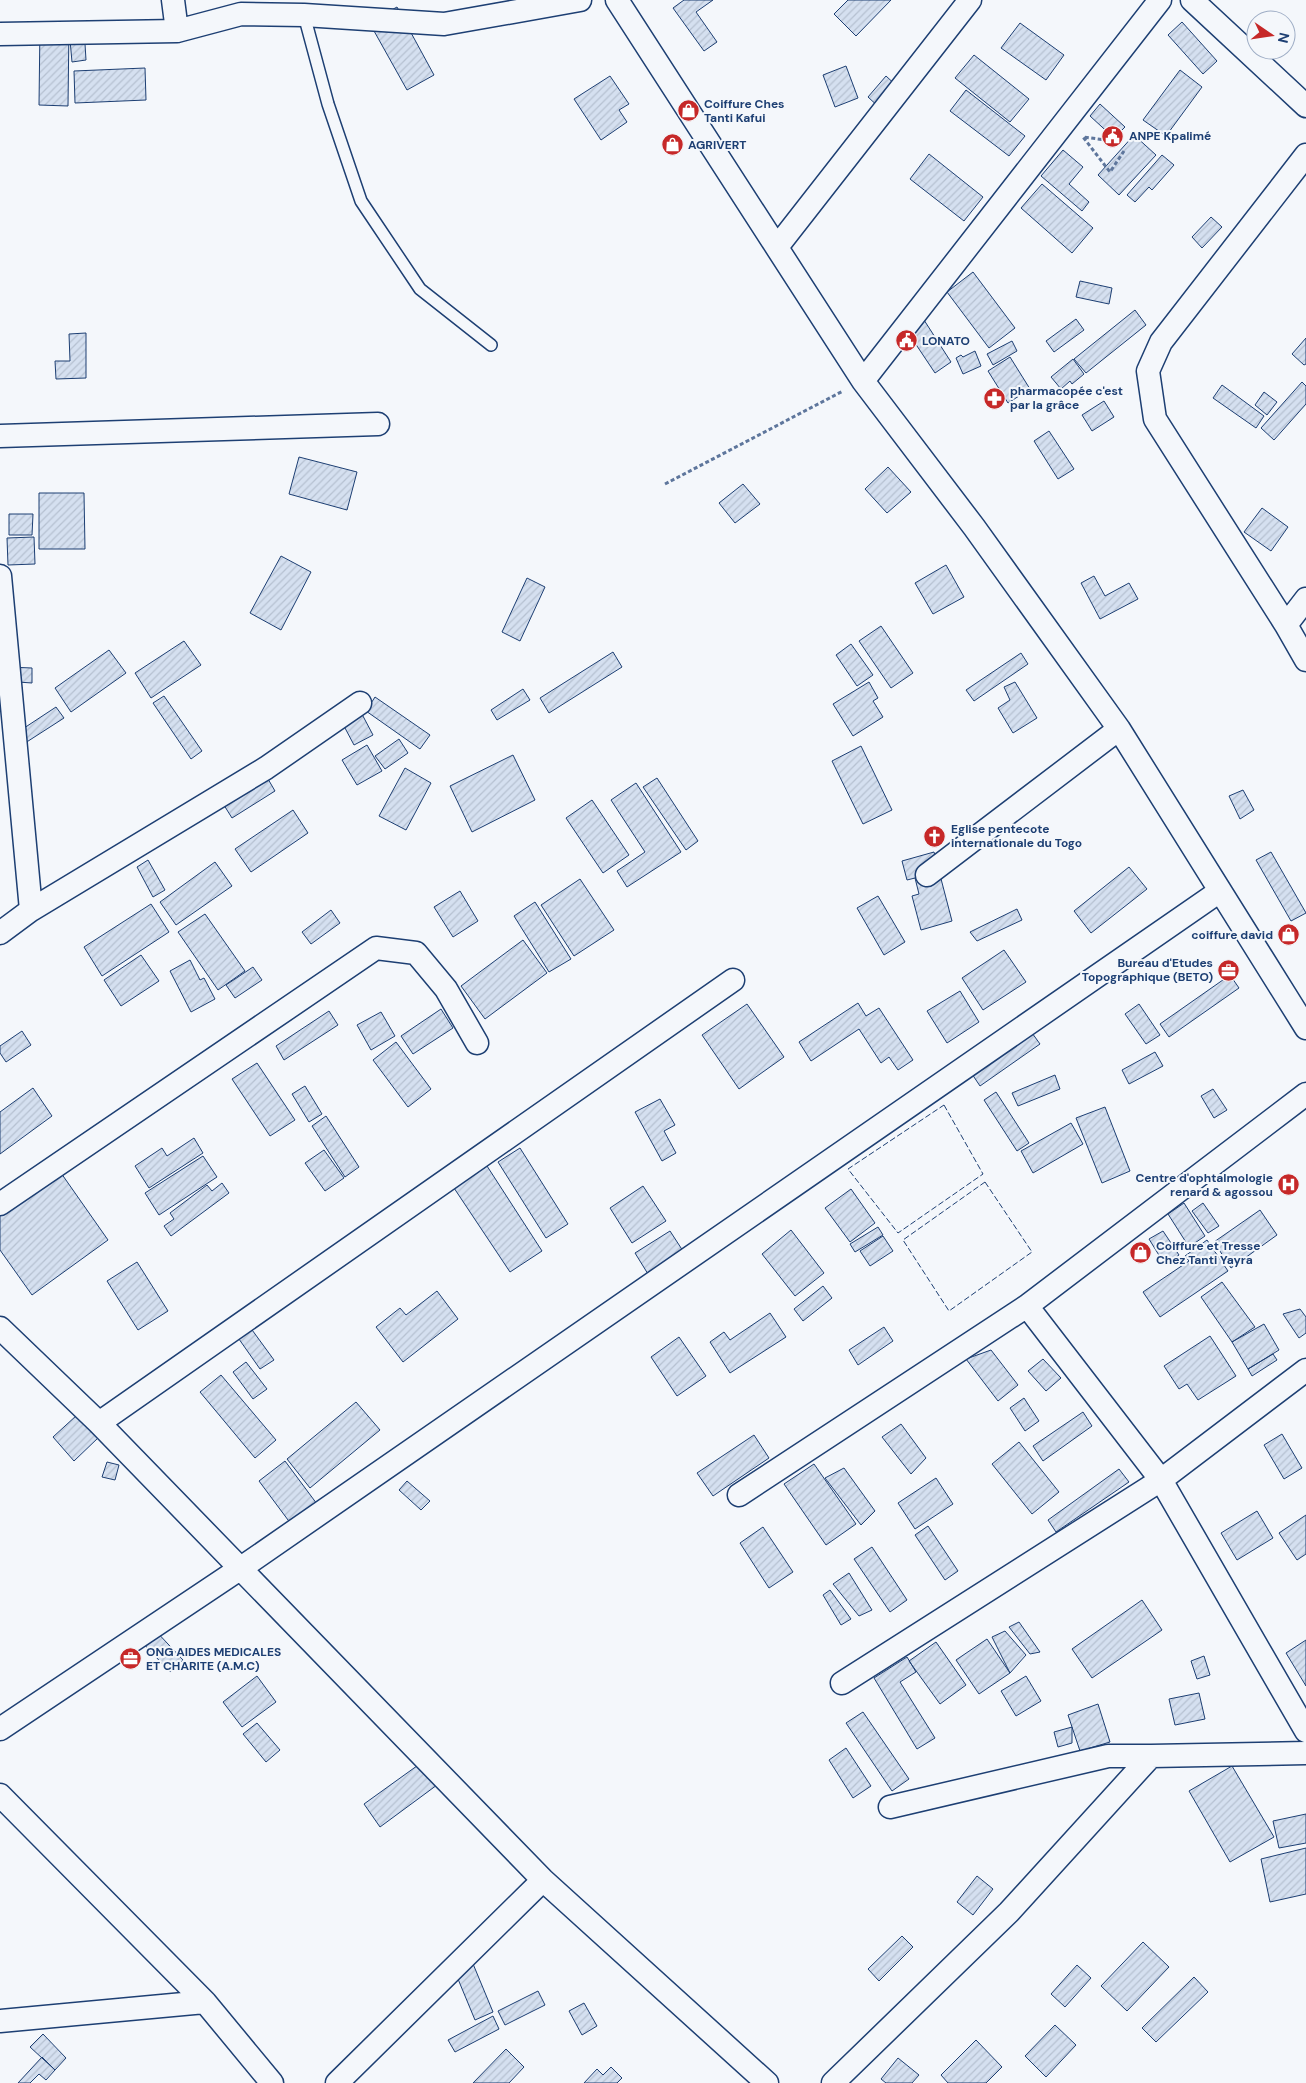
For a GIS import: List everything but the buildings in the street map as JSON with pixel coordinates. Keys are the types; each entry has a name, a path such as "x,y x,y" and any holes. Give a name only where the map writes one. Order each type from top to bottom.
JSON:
{"street":[{"path":"173,0 177,31"},
{"path":"0,34 177,31 241,14 304,15 444,24 580,0"},
{"path":"617,0 863,381 974,527 1118,728 1306,1028"},
{"path":"777,247 970,0"},
{"path":"863,381 1160,0"},
{"path":"1192,0 1306,106"},
{"path":"1306,155 1161,342 1148,372 1155,419 1286,625 1306,660"},
{"path":"0,436 378,424"},
{"path":"0,576 31,910"},
{"path":"1286,625 1306,599"},
{"path":"0,933 31,910 266,768 360,703"},
{"path":"927,874 1118,728"},
{"path":"0,1729 241,1568 1220,891"},
{"path":"0,1204 376,948 416,953 446,989 477,1043"},
{"path":"99,1423 733,980"},
{"path":"739,1494 1027,1306 1306,1094"},
{"path":"1027,1306 1161,1480 1306,1731"},
{"path":"0,1328 99,1423 543,1880 767,2083"},
{"path":"842,1683 1161,1480 1306,1370"},
{"path":"890,1807 1108,1756 1306,1752"},
{"path":"833,2083 1009,1912 1151,1756"},
{"path":"0,1795 205,2002 272,2083"},
{"path":"337,2083 543,1880"},
{"path":"0,2021 205,2002"}],"lane":[{"path":"304,15 328,104 361,201 420,289 491,345"}],"path":[{"path":"1122,142 1083,137 1110,172 1124,150"},
{"path":"664,484 863,381"}],"fence":[{"path":"944,1105 983,1174 898,1233 848,1169 944,1105"},
{"path":"985,1182 1032,1252 949,1311 903,1240 985,1182"}],"place":[{"name":"Coiffure Ches Tanti Kafui","path":"688,111"},
{"name":"ANPE Kpalimé","path":"1113,136"},
{"name":"AGRIVERT","path":"672,145"},
{"name":"LONATO","path":"906,341"},
{"name":"pharmacopée c'est par la grâce","path":"994,398"},
{"name":"Eglise pentecote internationale du Togo","path":"935,836"},
{"name":"coiffure david","path":"1289,935"},
{"name":"Bureau d'Etudes Topographique (BETO)","path":"1229,970"},
{"name":"Centre d'ophtalmologie renard & agossou","path":"1289,1185"},
{"name":"Coiffure et Tresse Chez Tanti Yayra","path":"1140,1253"},
{"name":"ONG AIDES MEDICALES ET CHARITE (A.M.C)","path":"130,1659"}]}
